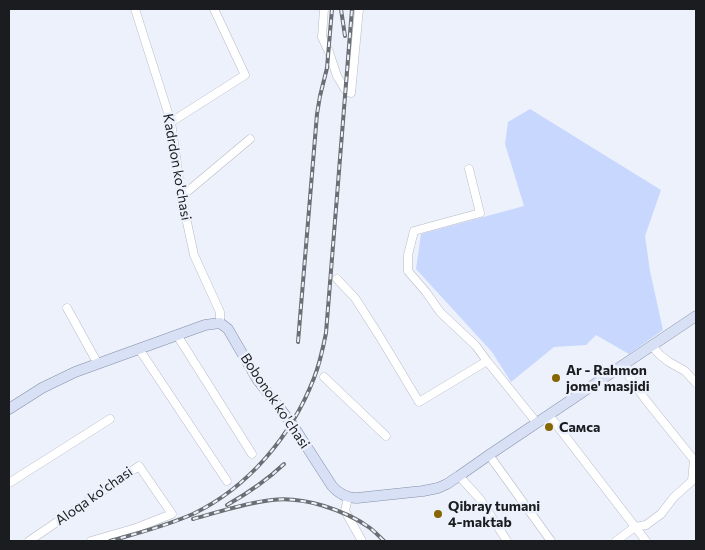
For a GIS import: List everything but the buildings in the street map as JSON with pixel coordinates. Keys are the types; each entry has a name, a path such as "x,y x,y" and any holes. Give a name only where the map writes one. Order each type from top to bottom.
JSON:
{"main road":[{"path":"348,497 357,498 428,490 447,484 696,316"},
{"path":"9,409 50,384 75,372 205,325 220,323"},
{"name":"Bobonok ko'chasi","path":"220,323 228,329 257,378 292,424 335,490 348,497"}],"street":[{"name":"Kadrdon ko'chasi","path":"134,9 171,122 182,196 194,256 220,312 220,323"},
{"path":"171,122 245,75 214,9"},
{"path":"324,9 322,36 337,76 346,91 351,92 359,9"},
{"path":"182,196 250,139"},
{"path":"469,169 480,212 414,231 408,255 408,271 440,312 476,346 537,423"},
{"path":"337,279 355,298 419,402 487,361"},
{"path":"67,308 98,364"},
{"path":"177,335 252,454"},
{"path":"652,346 669,362 685,371 696,384"},
{"path":"140,348 227,481"},
{"path":"616,541 635,527 646,525 661,514 674,497 692,481 694,460 622,366"},
{"path":"324,377 386,436"},
{"path":"549,415 646,541"},
{"path":"9,483 110,418"},
{"path":"489,454 551,541"},
{"name":"Aloqa ko'chasi","path":"29,541 139,466 172,514 136,528 91,541"},
{"path":"459,476 480,499 507,541"},
{"path":"335,490 344,511 362,541"},
{"path":"344,511 348,497"}],"shaded area":[{"path":"530,109 661,190 645,236 650,271 663,330 629,354 596,335 586,345 554,347 511,382 492,352 416,269 421,234 524,206 505,144 508,122"}],"railway":[{"path":"298,342 317,114 327,68 332,9"},
{"path":"341,9 345,36"},
{"path":"110,541 162,526 193,514 213,503 250,474 266,457 294,420 305,399 318,367 326,333 352,9"},
{"path":"227,505 257,486 284,464"},
{"path":"193,519 262,501 297,500 310,502 348,515 370,528 384,541"}],"place":[{"name":"Ar - Rahmon jome' masjidi","path":"556,378"},
{"name":"Самса","path":"549,427"},
{"name":"Qibray tumani 4-maktab","path":"438,514"}]}
